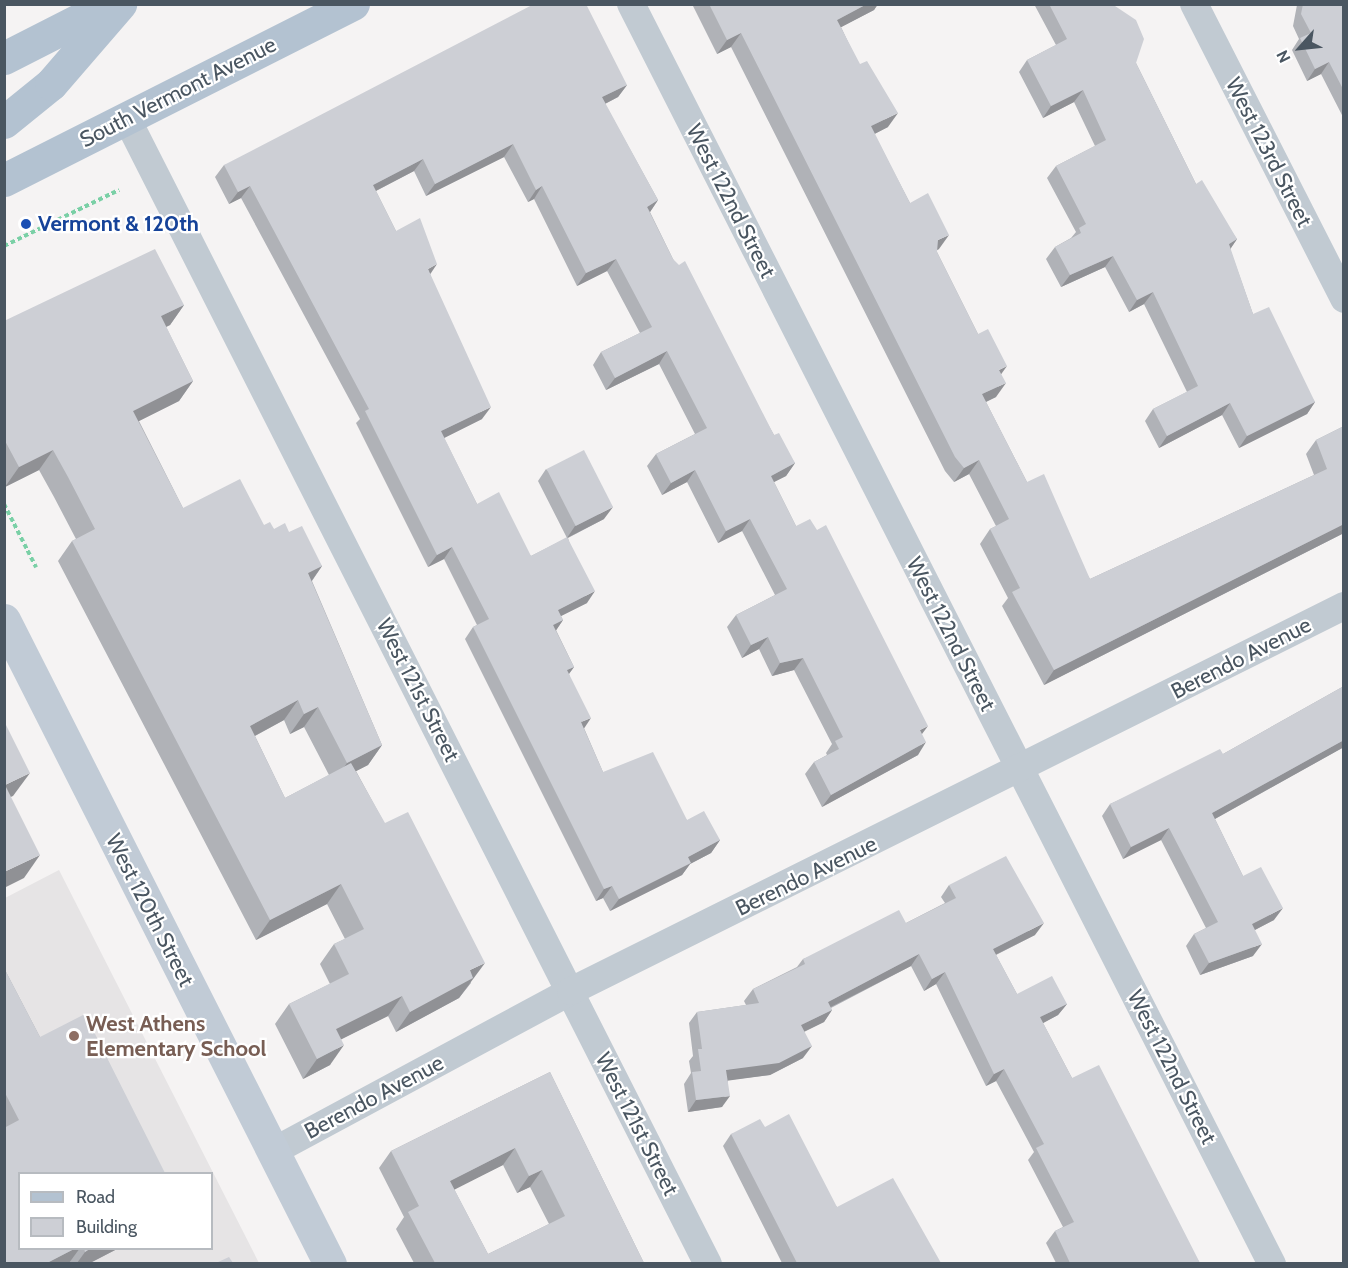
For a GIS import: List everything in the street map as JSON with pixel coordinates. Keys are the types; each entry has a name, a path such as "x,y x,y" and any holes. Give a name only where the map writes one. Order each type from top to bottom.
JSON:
{"main road":[{"path":"4,58 110,4"},
{"path":"4,122 51,84 120,4"},
{"name":"South Vermont Avenue","path":"4,180 353,4"}],"street":[{"name":"West 122nd Street","path":"631,4 1272,1263"},
{"name":"West 123rd Street","path":"1194,4 1344,299"},
{"name":"West 121st Street","path":"126,117 708,1263"},
{"name":"Berendo Avenue","path":"272,1152 571,991 1021,770 1344,606"},
{"name":"West 120th Street","path":"4,621 330,1263"}],"path":[{"path":"4,246 120,190"},
{"path":"4,504 36,567"}],"shaded area":[{"name":"West Athens Elementary School","path":"59,870 213,1172 18,1172 18,1250 213,1250 213,1173 259,1263 5,1264 5,898"}],"building":[{"path":"534,4 586,4 627,85 602,97 658,200 647,207 673,259 679,265 685,261 774,435 779,433 795,463 771,476 796,526 810,519 817,530 826,525 928,726 920,730 926,742 831,795 814,762 839,749 835,741 843,737 803,658 780,663 768,637 751,645 736,615 787,589 750,519 726,531 695,470 671,483 656,454 707,428 667,351 615,378 601,352 652,327 616,259 586,273 542,186 536,190 513,144 435,184 423,159 373,185 396,231 420,218 437,264 428,269 491,407 441,431 477,504 499,492 531,556 567,537 595,591 558,610 563,620 553,625 574,667 567,670 591,718 581,722 603,772 653,752 687,820 704,811 720,840 688,857 691,863 619,899 612,886 604,889 473,627 489,619 452,547 437,555 365,411 369,409 250,186 238,192 224,165"},
{"path":"709,4 867,4 837,20 860,64 867,61 898,113 871,126 910,203 928,193 949,235 938,240 937,252 978,334 988,329 1007,366 999,370 1006,383 982,394 1027,482 1044,474 1090,579 1327,469 1316,440 1344,426 1344,524 1054,670 1012,592 1020,588 990,529 1009,519 979,460 964,468 955,457 741,33 727,40"},
{"path":"1049,4 1112,4 1136,20 1144,39 1136,63 1196,184 1202,180 1237,239 1229,244 1253,314 1269,307 1315,402 1247,436 1230,403 1167,436 1153,409 1198,386 1153,292 1137,300 1113,256 1070,275 1055,247 1081,233 1079,228 1086,224 1056,166 1106,140 1083,90 1051,106 1027,60 1067,39"},
{"path":"1303,4 1344,4 1344,91 1329,62 1315,69 1300,38 1311,33 1301,14"},
{"path":"155,249 184,305 161,316 193,381 133,411 183,508 240,479 264,525 270,522 274,529 285,523 289,532 302,526 322,566 308,573 382,745 347,763 318,707 304,714 298,700 250,726 285,798 351,763 385,823 408,812 485,963 470,970 473,978 410,1012 402,996 336,1029 344,1045 317,1059 289,1004 349,974 334,944 364,929 341,884 270,920 72,541 95,529 68,477 53,450 19,467 4,439 4,321"},
{"path":"584,450 613,507 576,526 547,469"},
{"path":"1344,686 1344,740 1212,813 1243,876 1261,867 1283,908 1252,924 1262,944 1209,963 1194,934 1218,922 1169,828 1131,847 1110,804 1220,749 1223,754"},
{"path":"4,721 30,773 5,785 40,855 4,872"},
{"path":"1006,856 1044,923 993,949 1017,994 1052,976 1067,1004 1040,1017 1072,1078 1099,1065 1200,1263 1070,1263 1055,1231 1074,1222 1036,1148 1044,1144 1004,1069 994,1074 945,972 932,979 919,954 828,1002 832,1010 801,1025 812,1046 779,1063 726,1070 730,1096 696,1100 692,1072 701,1071 698,1049 702,1049 697,1012 759,1003 753,989 805,964 803,959 899,910 906,923 956,898 949,885"},
{"path":"4,968 40,1037 85,1014 164,1172 18,1172 18,1250 72,1250 47,1263 4,1263 4,1128 19,1120 4,1091"},
{"path":"550,1072 644,1263 435,1263 408,1212 419,1206 391,1151","holes":["515,1148 529,1176 542,1170 565,1216 488,1254 450,1181"]},
{"path":"789,1114 837,1207 893,1178 941,1263 797,1263 731,1134 760,1119 765,1127"},
{"path":"229,1257 233,1263 216,1263"}],"place":[{"name":"Vermont & 120th","path":"26,224"},
{"name":"West Athens Elementary School","path":"74,1036"}]}
